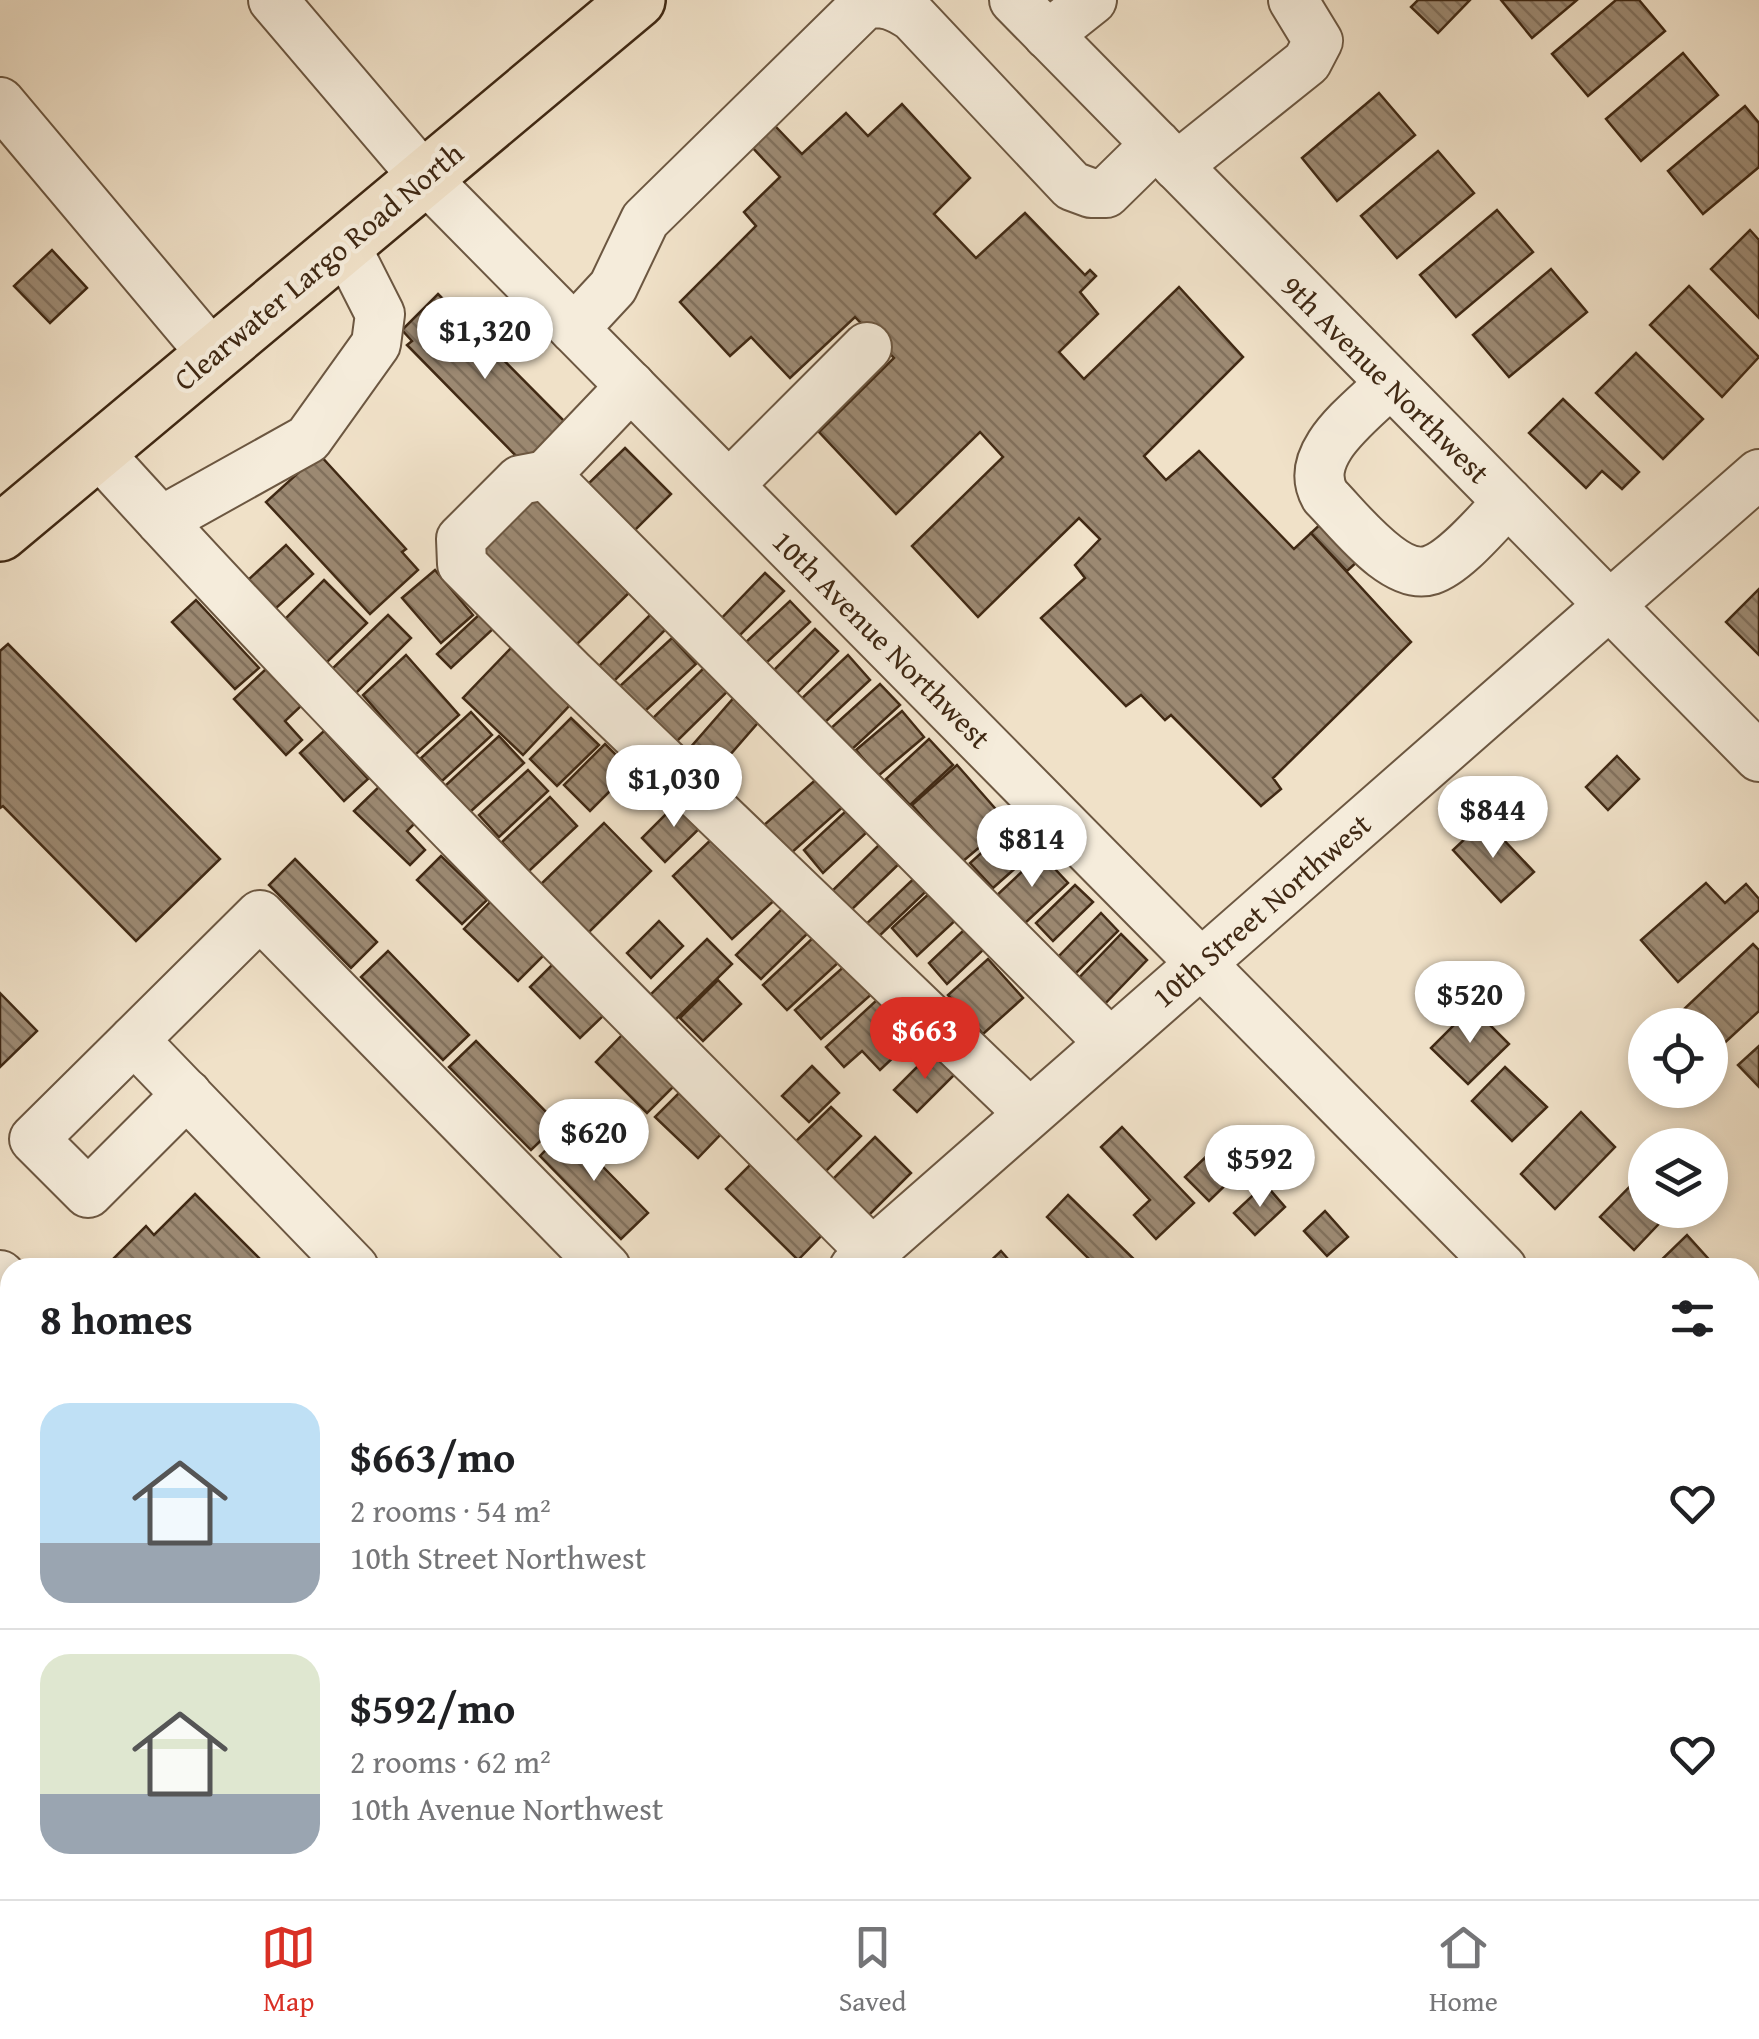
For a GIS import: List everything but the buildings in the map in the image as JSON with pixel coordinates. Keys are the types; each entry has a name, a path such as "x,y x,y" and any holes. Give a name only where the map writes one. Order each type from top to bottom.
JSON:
{"main road":[{"name":"Clearwater Largo Road North","path":"3,524 97,451 637,0"}],"street":[{"name":"10th Avenue Northwest","path":"273,0 422,176 1492,1258"},
{"name":"9th Avenue Northwest","path":"1014,0 1759,757"},
{"path":"1048,35 1092,0"},
{"path":"574,329 613,286 645,220 865,4 895,5 912,17 1072,186 1090,193 1106,193 1306,62 1318,40 1292,0"},
{"path":"0,102 212,354"},
{"path":"161,522 308,439 376,344 380,314 344,243"},
{"path":"729,485 867,347"},
{"path":"1390,383 1325,450 1318,465 1318,483 1339,510 1393,564 1412,572 1430,570 1446,561 1508,502"},
{"path":"630,386 546,475 520,480 461,539 462,564 1030,1113"},
{"path":"97,451 861,1258"},
{"name":"10th Street Northwest","path":"865,1258 1759,474"},
{"path":"546,475 1110,1042"},
{"path":"187,1094 88,1193 34,1139 260,915 596,1258"},
{"path":"134,1040 344,1258"}]}
